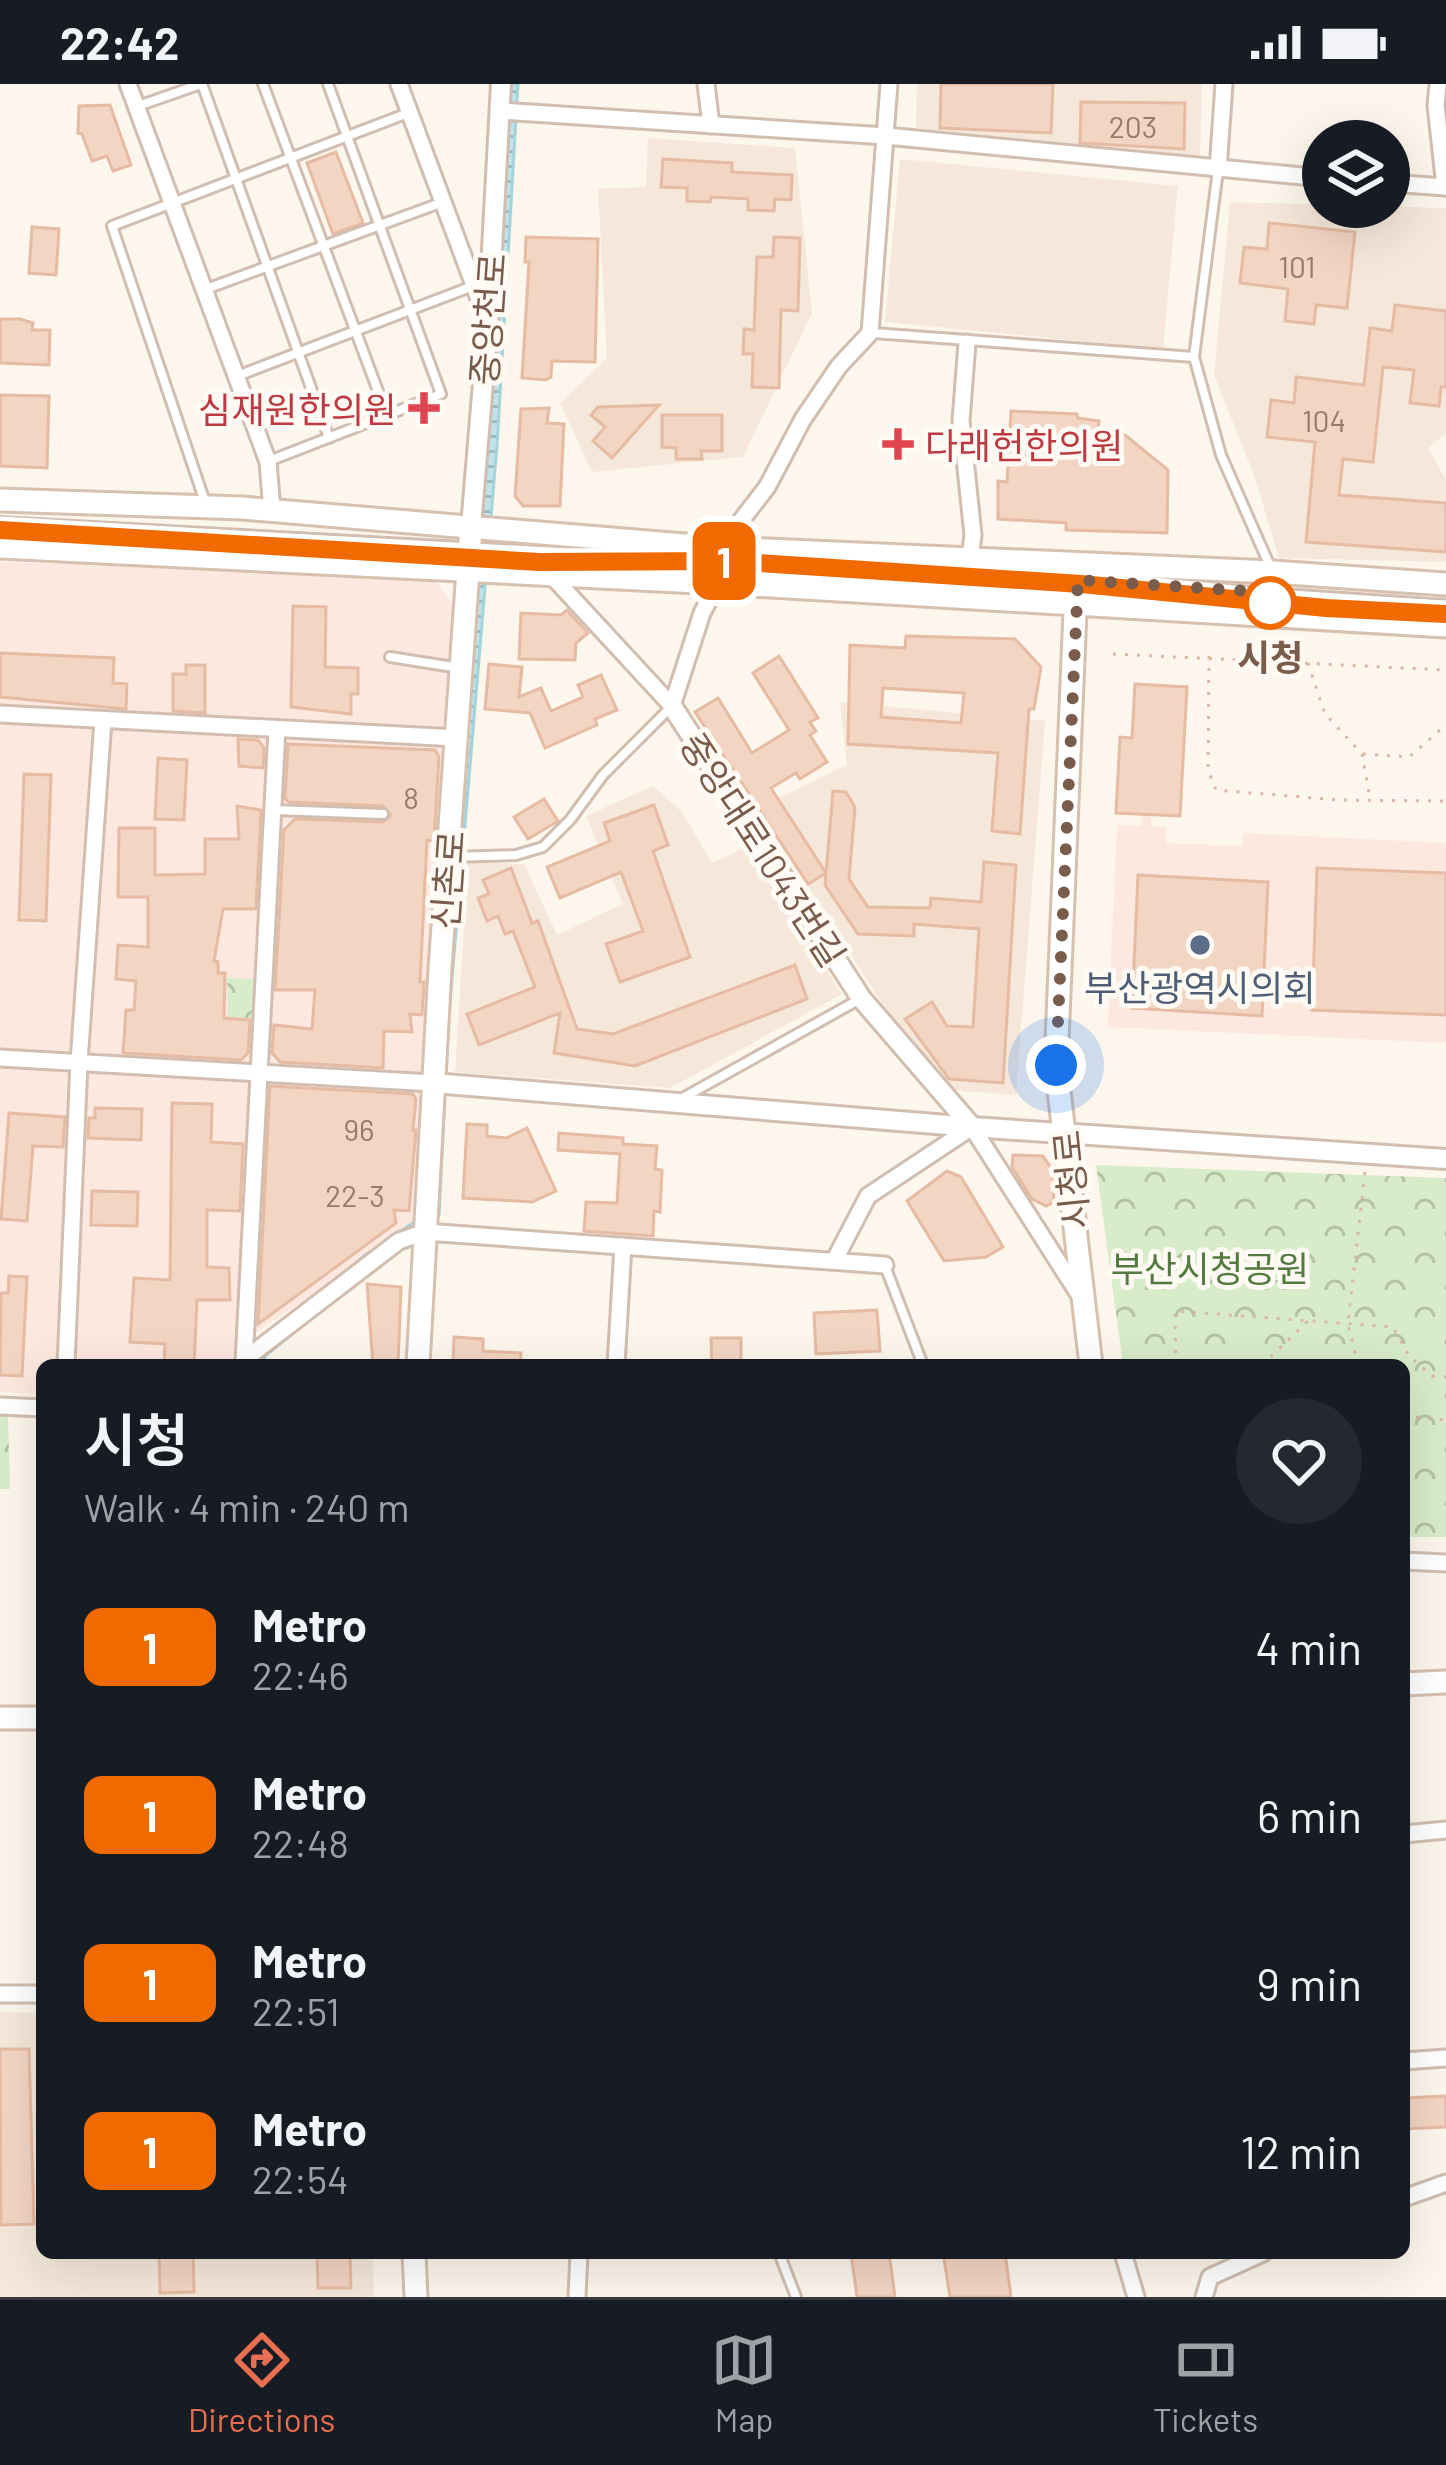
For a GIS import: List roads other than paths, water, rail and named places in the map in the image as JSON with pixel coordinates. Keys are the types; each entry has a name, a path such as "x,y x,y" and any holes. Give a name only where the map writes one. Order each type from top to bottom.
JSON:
{"main road":[{"path":"0,500 272,511 470,549 551,575 1446,626"},
{"path":"0,547 720,548 970,558 1077,572 1273,572 1446,584"},
{"name":"신촌로","path":"418,1359 470,549"},
{"name":"시청로","path":"1077,572 1056,1065 1090,1359"},
{"path":"1410,1684 1446,1682"},
{"path":"0,1718 36,1718"},
{"path":"414,2259 416,2297"}],"street":[{"path":"128,84 268,461 272,511"},
{"path":"399,84 488,323"},
{"name":"중앙천로","path":"470,549 501,84"},
{"path":"706,84 711,125"},
{"path":"720,548 767,487 803,419 839,366 870,333 889,84"},
{"path":"1218,170 1224,84"},
{"path":"1410,184 1445,187 1438,84"},
{"path":"499,111 886,136 1302,176"},
{"path":"967,343 962,421 973,535 970,558"},
{"name":"중앙대로1043번길","path":"551,575 672,706 861,998 972,1127 1084,1303"},
{"path":"672,706 702,613 718,583"},
{"path":"0,714 457,738"},
{"path":"66,1359 79,1062 103,720"},
{"path":"244,1359 277,729"},
{"path":"0,1058 433,1083 1446,1159"},
{"path":"834,1261 868,1196 972,1127"},
{"path":"248,1359 399,1241 425,1232 885,1265"},
{"path":"616,1359 623,1246"},
{"path":"0,1406 36,1408"},
{"path":"1410,1561 1446,1563"},
{"path":"1410,1833 1446,1830"},
{"path":"0,1994 36,1994"},
{"path":"1410,2061 1446,2058"},
{"path":"1410,2196 1446,2183"},
{"path":"578,2297 579,2259"},
{"path":"1125,2259 1136,2297"},
{"path":"1204,2297 1210,2277 1250,2259"}],"lane":[{"path":"136,107 202,84 329,438"},
{"path":"263,84 387,415"},
{"path":"268,461 441,394 328,84"},
{"path":"206,508 112,226 410,112"},
{"path":"1218,170 1195,357 1221,455 1273,572"},
{"path":"204,290 443,202"},
{"path":"237,376 474,286"},
{"path":"870,333 1195,357"},
{"path":"0,522 470,549 1077,572 1446,605"},
{"path":"391,657 463,669"},
{"path":"448,857 516,855 543,847 570,820 602,775 672,706"},
{"path":"272,810 383,814"},
{"path":"676,1102 861,998"},
{"path":"885,1265 921,1359"},
{"path":"781,2259 796,2297"}],"water":[{"path":"494,84 518,84 497,446 449,1014 439,1215 265,1359 240,1359 364,1256 416,1221"}],"metro line":[{"name":"1","path":"0,530 539,562 727,561 1446,614"}],"place":[{"name":"심재원한의원","path":"424,408"},
{"name":"다래헌한의원","path":"898,444"},
{"name":"시청","path":"1270,603"},
{"name":"부산광역시의회","path":"1200,945"}],"park label":[{"name":"부산시청공원","path":"1210,1267"}]}
